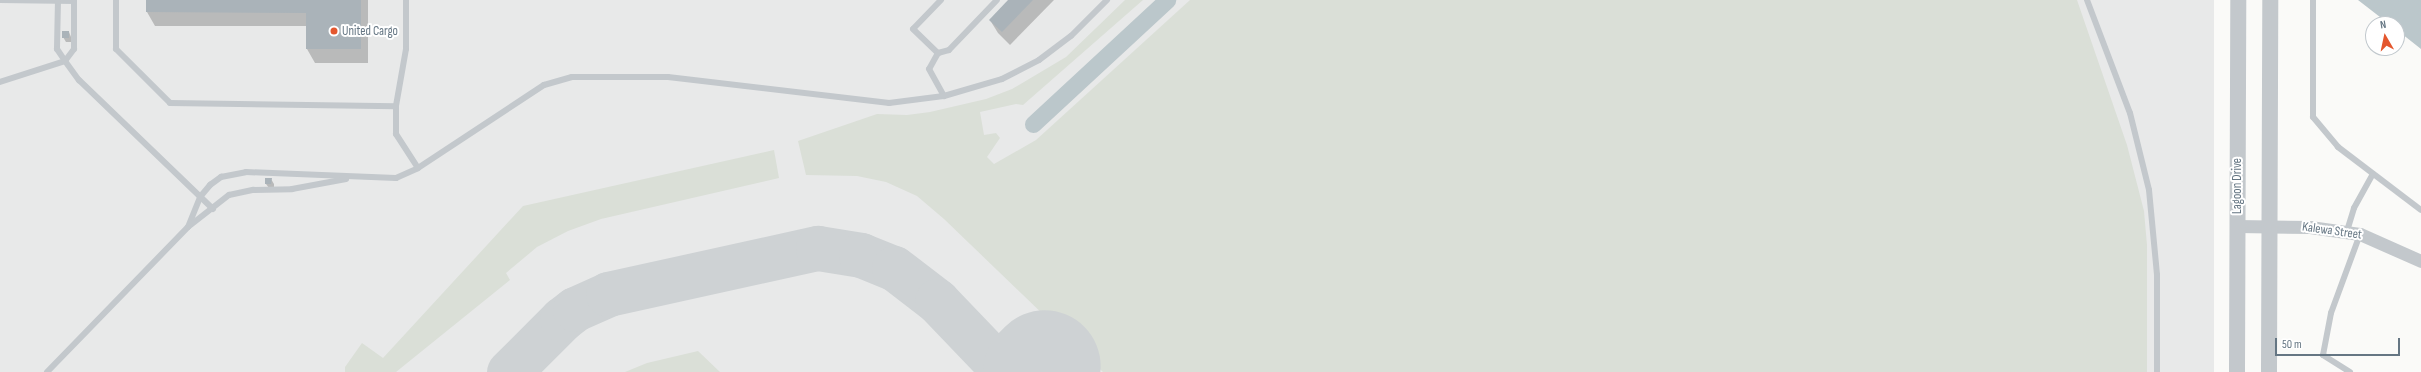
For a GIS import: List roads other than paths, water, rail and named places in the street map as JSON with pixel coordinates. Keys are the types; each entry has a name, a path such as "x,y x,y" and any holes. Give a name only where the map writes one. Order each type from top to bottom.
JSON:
{"street":[{"name":"Lagoon Drive","path":"2237,372 2238,0"},
{"path":"2269,372 2270,0"},
{"name":"Kalewa Street","path":"2237,226 2269,225 2354,233 2421,261"}],"lane":[{"path":"0,0 74,0 74,49 65,61 0,82"},
{"path":"58,0 57,49 79,80 213,209"},
{"path":"116,0 116,49 170,103 396,106"},
{"path":"406,0 406,49 396,106 396,134 418,168"},
{"path":"938,53 912,29 941,0"},
{"path":"944,96 929,69 938,53 949,50 997,0"},
{"path":"188,227 200,197 210,185 221,177 246,172 322,173 351,178 396,178 418,168 544,85 572,77 668,77 889,103 944,96 1002,79 1039,60 1071,36 1107,0"},
{"path":"2087,0 2130,113 2148,190 2157,275 2157,372"},
{"path":"2313,0 2313,117 2338,147 2421,210"},
{"path":"2350,372 2323,355 2331,313 2354,233 2354,208 2373,174"},
{"path":"47,372 188,227 213,209 228,195 239,191 292,189 351,178"}],"waterway":[{"path":"1033,124 1167,0"}],"place":[{"name":"United Cargo","path":"334,31"}]}
